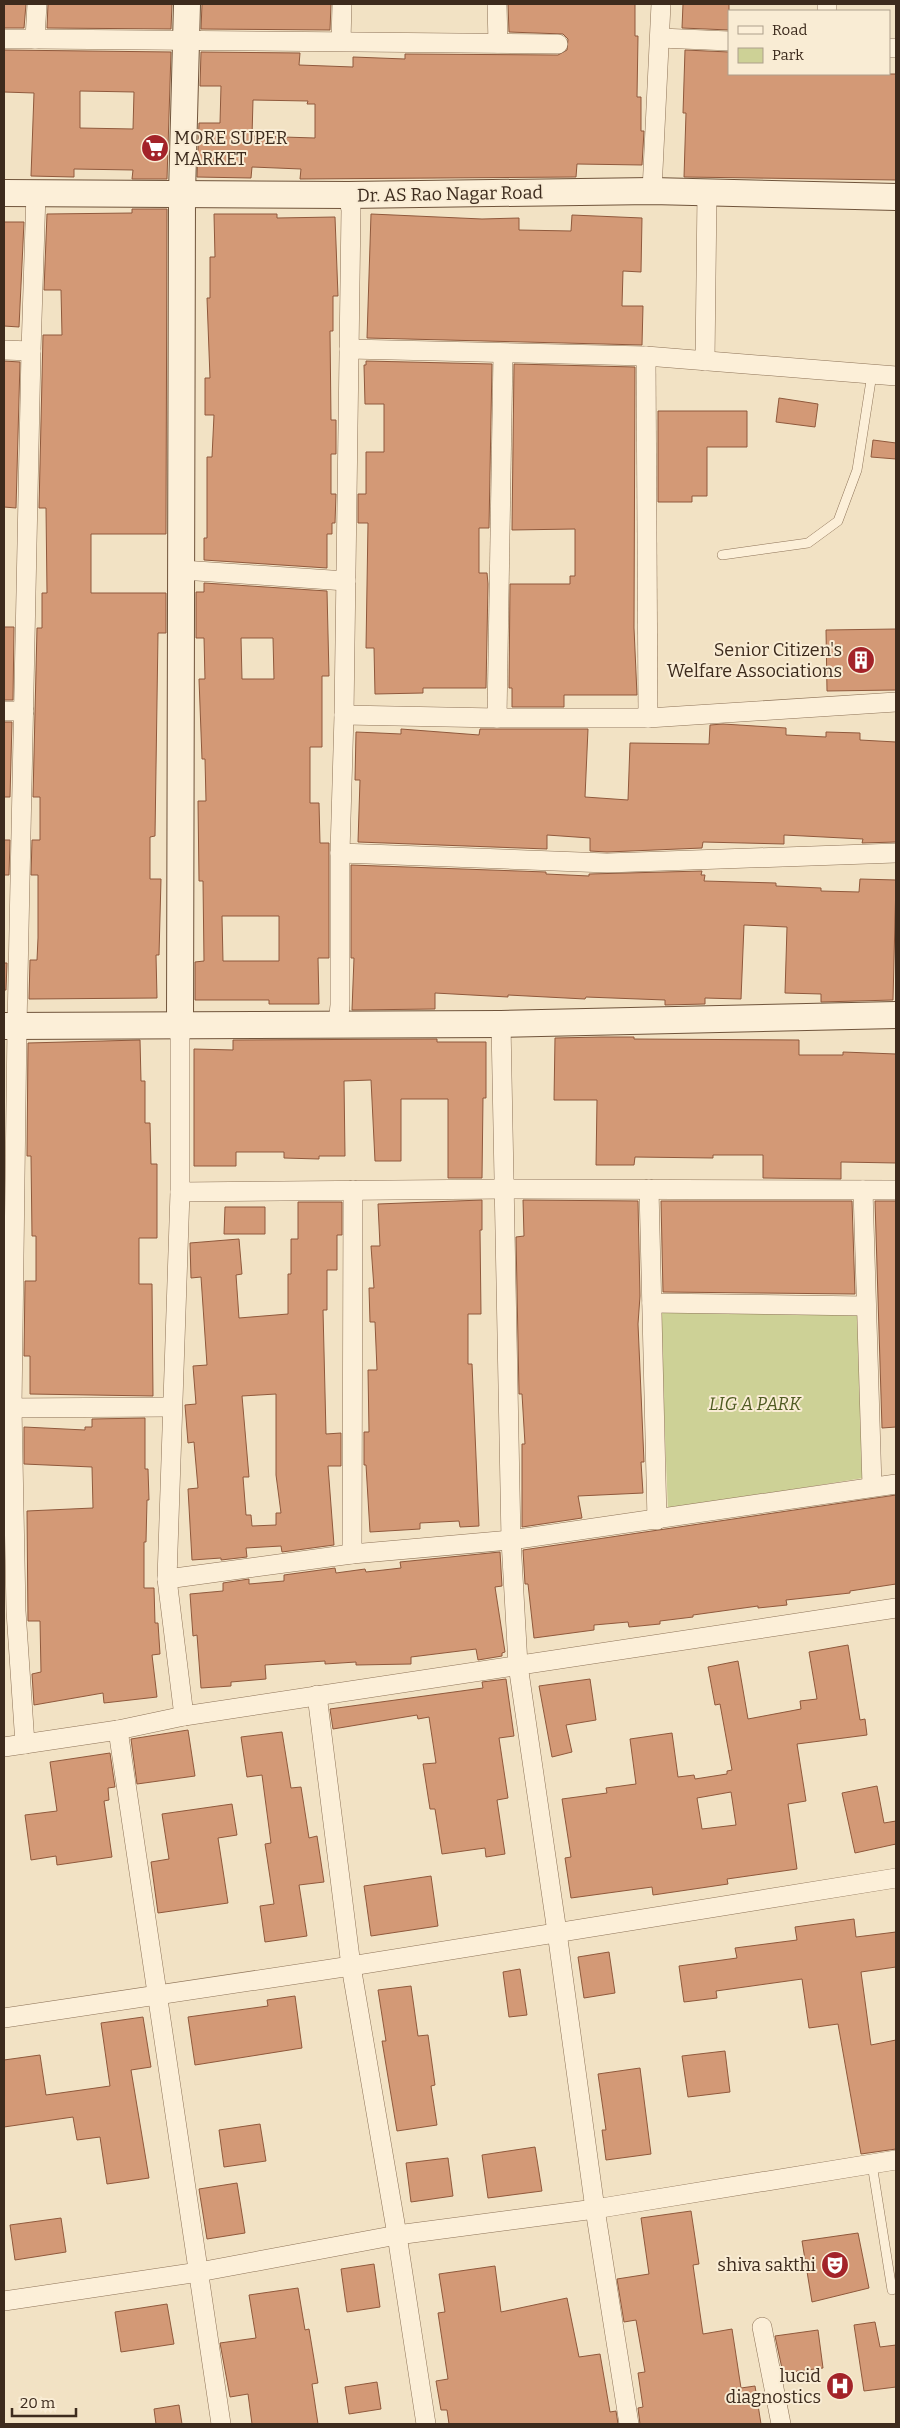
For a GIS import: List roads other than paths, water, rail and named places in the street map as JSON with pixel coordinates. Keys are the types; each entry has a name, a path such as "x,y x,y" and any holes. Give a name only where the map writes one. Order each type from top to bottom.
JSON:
{"street":[{"path":"35,40 37,4"},
{"path":"184,1716 167,1579 180,1192 182,194 187,4"},
{"path":"341,42 342,4"},
{"path":"498,4 498,43"},
{"path":"652,191 661,4"},
{"path":"660,38 728,41"},
{"path":"4,39 186,39 558,44"},
{"name":"Dr. AS Rao Nagar Road","path":"4,193 348,195 652,191 896,197"},
{"path":"705,361 707,192"},
{"path":"25,1744 16,1611 8,1408 10,1026 24,711 36,193"},
{"path":"338,1024 340,1004 340,853 344,715 351,210 348,195"},
{"path":"349,349 646,356 896,376"},
{"path":"4,350 31,351"},
{"path":"497,718 503,354"},
{"path":"646,356 648,718"},
{"path":"182,570 346,581"},
{"path":"344,715 648,718 896,702"},
{"path":"4,710 24,711"},
{"path":"340,853 608,863 896,853"},
{"path":"10,1026 501,1024 896,1015"},
{"path":"501,1024 506,1189 511,1540 518,1665 558,1932 595,2209 629,2424"},
{"path":"180,1192 506,1189 896,1190"},
{"path":"649,1189 657,1520"},
{"path":"352,1554 353,1190"},
{"path":"863,1190 872,1486"},
{"path":"652,1303 866,1306"},
{"path":"8,1408 172,1407"},
{"path":"167,1579 352,1554 511,1540 896,1484"},
{"path":"4,1747 118,1730 184,1716 316,1695 896,1608"},
{"path":"316,1695 351,1966 426,2424"},
{"path":"118,1730 221,2424"},
{"path":"4,2018 351,1966 896,1878"},
{"path":"4,2301 199,2272 396,2235 595,2209 896,2160"},
{"path":"762,2327 781,2424"}],"lane":[{"path":"722,555 808,543 838,520 857,470 872,374"},
{"path":"872,2164 892,2290"}],"place":[{"name":"MORE SUPER MARKET","path":"155,148"},
{"name":"Senior Citizen's Welfare Associations","path":"861,660"},
{"name":"shiva sakthi","path":"835,2265"},
{"name":"lucid diagnostics","path":"840,2386"}],"park label":[{"name":"LIG A PARK","path":"755,1404"}]}
